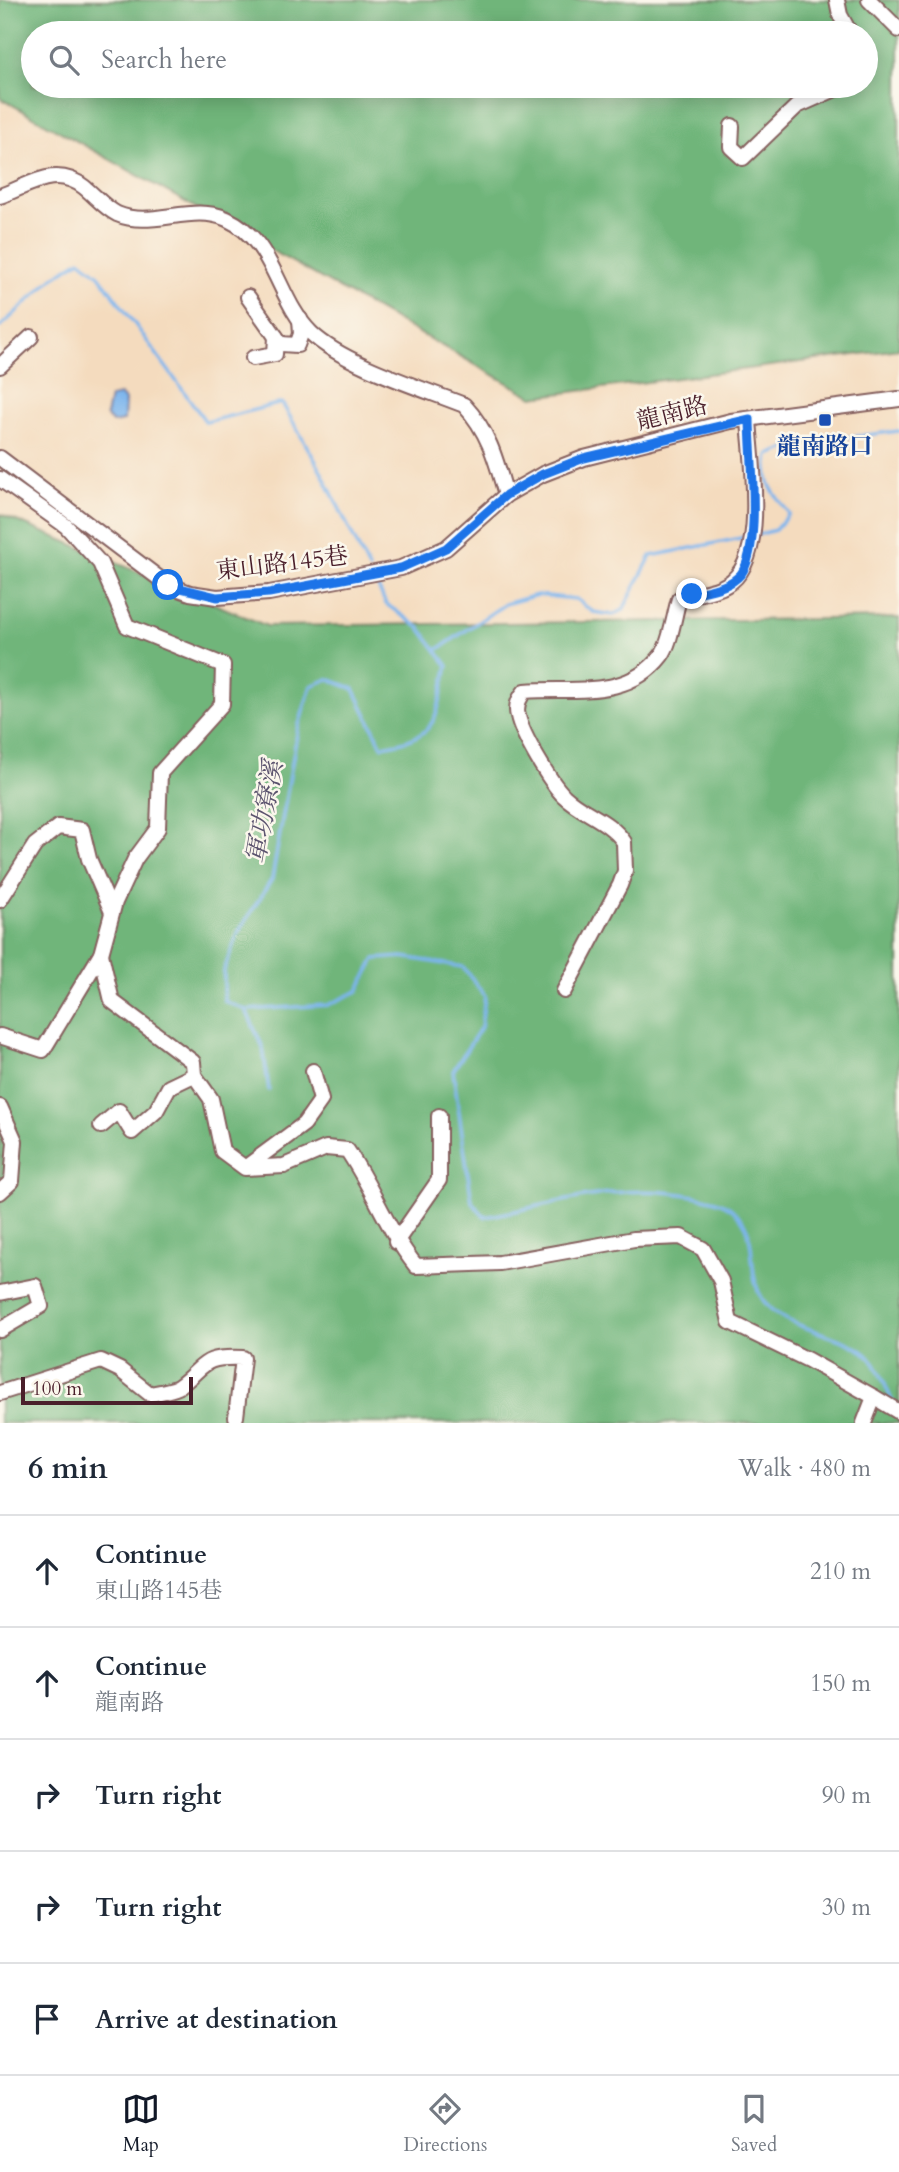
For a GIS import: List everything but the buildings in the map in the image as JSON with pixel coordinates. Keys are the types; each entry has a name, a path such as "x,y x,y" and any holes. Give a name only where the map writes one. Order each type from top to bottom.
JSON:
{"street":[{"path":"836,0 843,21"},
{"path":"869,0 899,30"},
{"path":"732,126 732,147 743,158 797,106 815,98"},
{"path":"0,196 35,180 49,176 65,177 77,181 115,213 130,217 208,213 228,219 247,233 269,259 299,317 310,332 336,351 464,405 479,421 491,442 506,495"},
{"path":"248,297 281,344 297,345 300,334 299,317"},
{"path":"0,366 31,337"},
{"path":"253,358 275,354 276,337"},
{"name":"龍南路","path":"506,495 543,474 584,458 750,419 899,399"},
{"path":"564,991 614,900 625,872 626,855 618,834 564,796 517,715 519,698 525,691 600,690 625,684 662,655 679,599 725,586 742,573 752,535 755,505 750,419"},
{"name":"東山路145巷","path":"0,458 168,585 217,597 269,593 401,568 446,548 506,495"},
{"path":"0,479 66,526 100,563 127,625 223,664 222,704 160,773 158,828 135,859 112,912 101,954 43,1049 0,1036"},
{"path":"0,900 36,845 58,827 82,830 89,859 112,912"},
{"path":"101,954 112,1001 193,1062 194,1075 211,1099 222,1151 245,1168 285,1166 326,1148 346,1150 365,1177 396,1242 416,1266 500,1263 634,1239 681,1237 704,1249 722,1281 730,1322 808,1360 899,1412"},
{"path":"245,1168 304,1124 321,1100 313,1071"},
{"path":"101,1126 119,1111 132,1132 156,1111 169,1087 194,1075"},
{"path":"0,1107 15,1141 12,1181 0,1192"},
{"path":"396,1242 439,1180 439,1116"},
{"path":"0,1293 35,1286 41,1306 0,1330"},
{"path":"0,1393 101,1361 120,1370 150,1394 176,1388 201,1364 225,1357 243,1358 236,1417"},
{"path":"864,1423 874,1397"}],"green space":[{"path":"0,0 899,0 899,349 533,397 0,98"},
{"path":"0,514 267,626 899,618 899,1423 0,1423"}],"water":[{"path":"120,395 125,400 124,421 113,423 106,416 110,397"}],"waterway":[{"name":"軍功寮溪","path":"0,327 53,278 80,260 99,275 206,422 282,403 319,467 369,569"},
{"path":"757,535 775,530 789,514 768,481 769,455 800,443 899,431"},
{"path":"437,650 505,604 537,595 576,599 593,612 613,615 623,610 651,556 746,537"},
{"name":"軍功寮溪","path":"374,579 386,604 420,628 448,666 437,712 425,731 401,742 382,746 354,689 328,679 311,686 298,728 272,879 238,933 224,970 224,1001 246,1010 328,1005 358,991 375,959 403,957 463,967 485,996 481,1027 453,1071 472,1202 485,1217 589,1196 640,1191 694,1196 724,1204 742,1219 746,1227 755,1280 764,1301 784,1318 839,1339 863,1352 872,1360 881,1375 893,1403"},
{"path":"246,1010 263,1048 269,1090"}],"place":[{"name":"龍南路口","path":"825,420"}],"route":[{"path":"168,585 190,593 217,597 269,593 401,568 446,548 506,495 543,474 584,458 731,421 750,419 755,505 751,541 742,573 725,586 692,594"}]}
